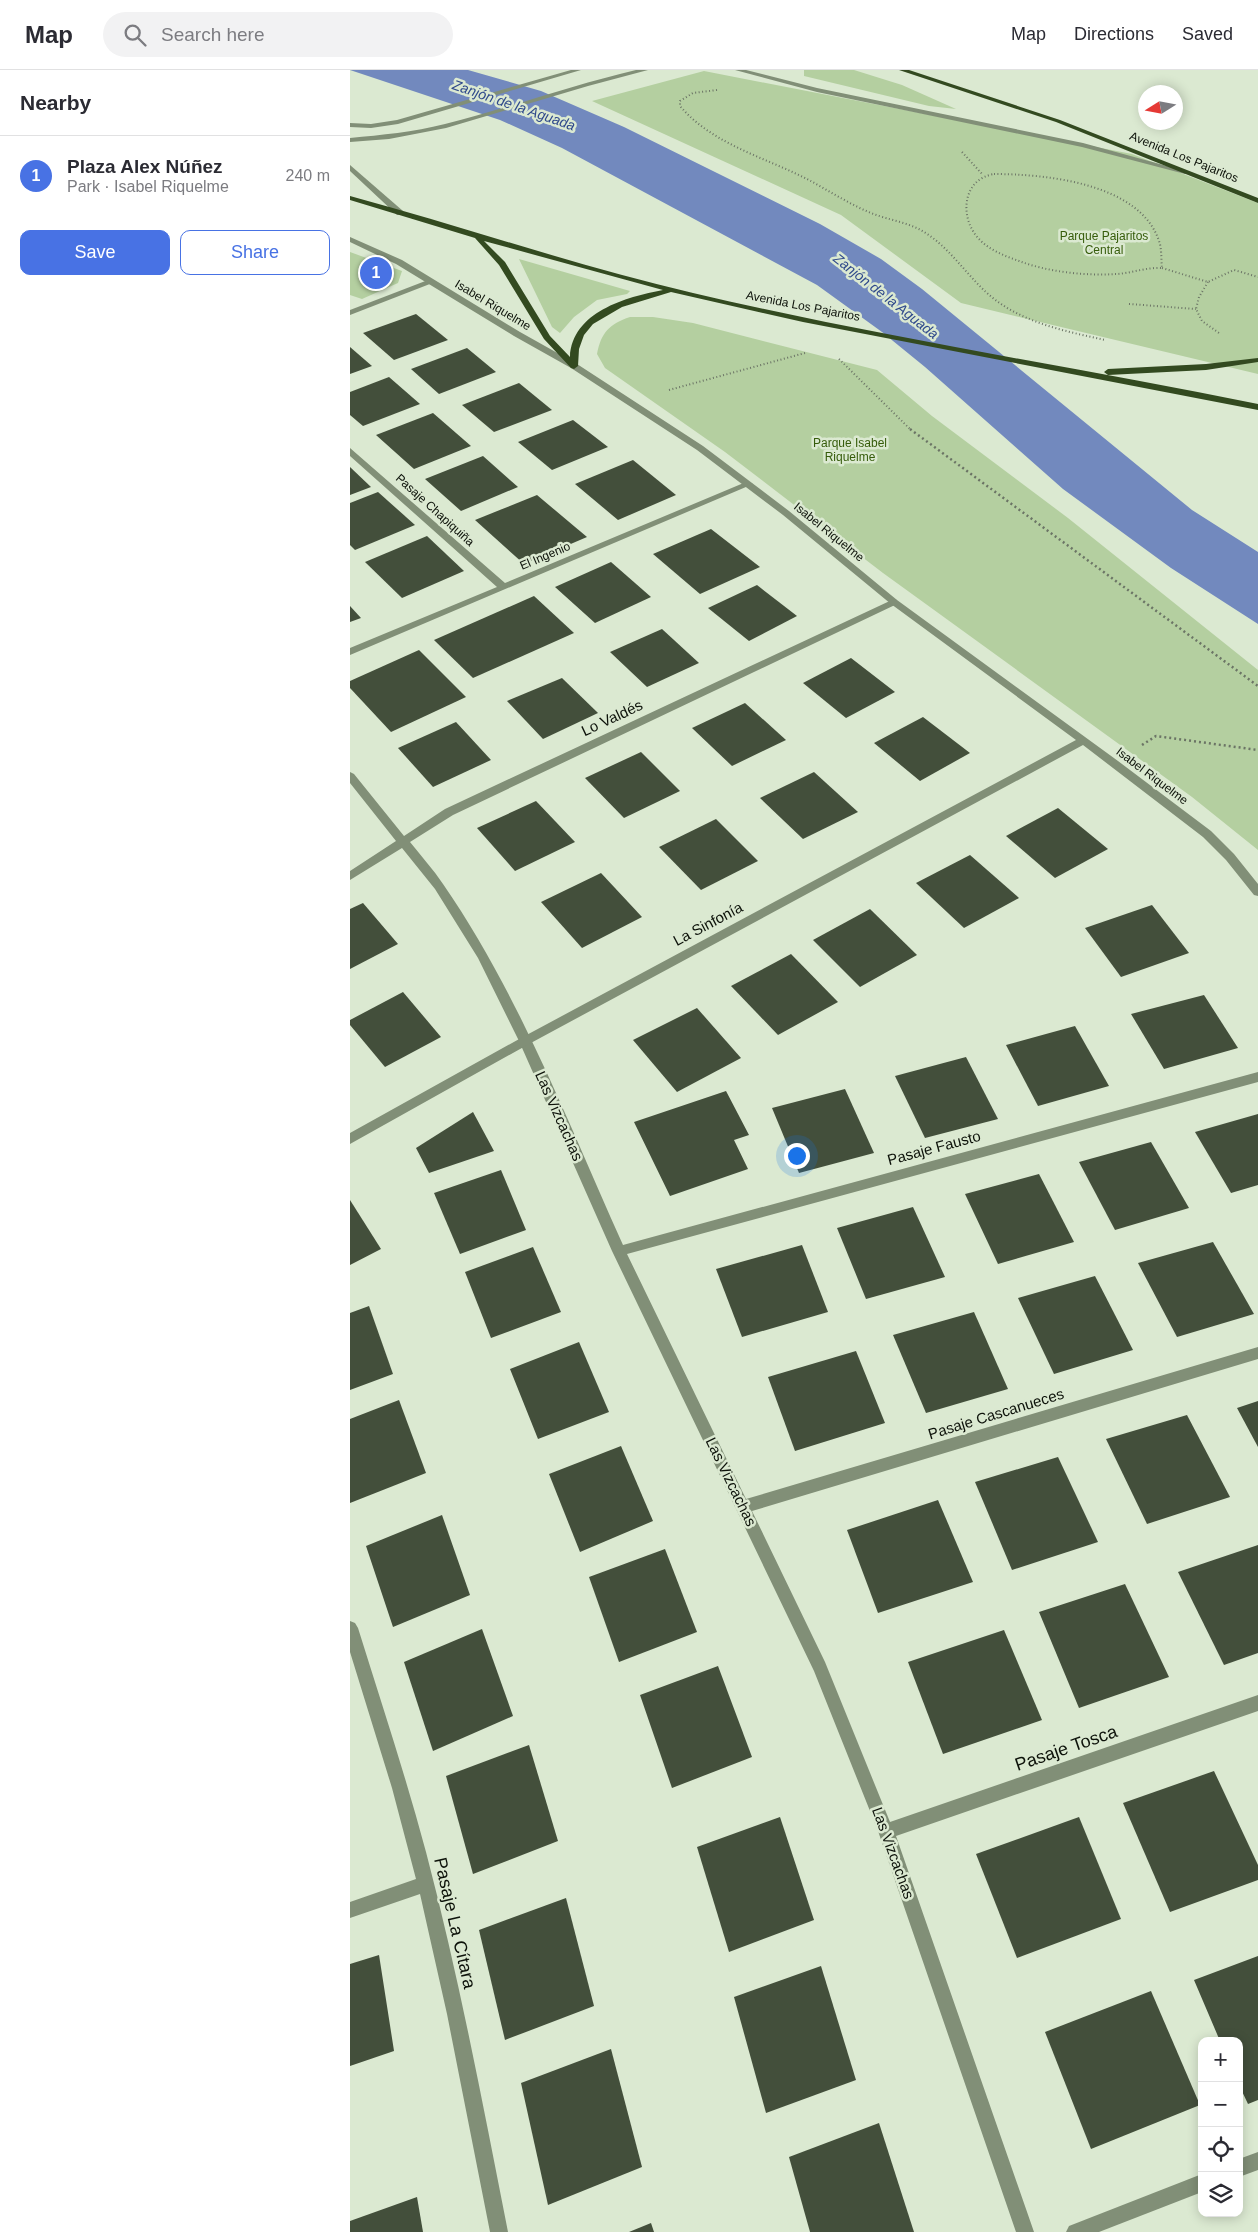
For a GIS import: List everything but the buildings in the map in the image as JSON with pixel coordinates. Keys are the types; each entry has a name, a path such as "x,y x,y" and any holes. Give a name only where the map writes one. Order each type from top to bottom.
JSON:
{"main road":[{"name":"Avenida Los Pajaritos","path":"902,70 1058,122 1258,200"},
{"name":"Avenida Los Pajaritos","path":"350,198 618,277 673,291 799,318 1258,407"},
{"path":"476,236 502,264 547,337 574,366"},
{"path":"574,366 574,344 580,334 601,315 638,298 673,291"},
{"path":"1083,372 1206,368 1258,360"}],"street":[{"path":"350,125 380,125 422,116 578,70"},
{"path":"350,140 389,137 446,126 586,84 646,70"},
{"path":"738,70 817,90 1082,145 1193,174"},
{"path":"350,167 400,213"},
{"name":"Isabel Riquelme","path":"350,239 400,262 574,366 700,448 749,484 894,602 1114,762 1208,834 1230,857 1258,892"},
{"path":"350,313 431,282"},
{"name":"Pasaje Chapiquiña","path":"350,451 503,587"},
{"name":"El Ingenio","path":"350,652 749,484"},
{"name":"Lo Valdés","path":"350,876 449,812 894,602"},
{"name":"La Sinfonía","path":"350,1140 525,1041 1083,741"},
{"name":"Las Vizcachas","path":"350,776 439,886 478,949 525,1041 619,1251 820,1668 886,1831 1024,2232"},
{"name":"Pasaje Fausto","path":"619,1251 1258,1077"},
{"name":"Pasaje Cascanueces","path":"743,1507 1258,1352"},
{"name":"Pasaje La Cítara","path":"350,1628 404,1801 426,1884 447,1973 499,2232"},
{"name":"Pasaje Tosca","path":"886,1831 1258,1703"},
{"path":"350,1910 426,1884"},
{"path":"1243,2167 1258,2161"},
{"path":"1075,2232 1198,2185"}],"path":[{"path":"722,90 693,92 683,97 680,106 698,125 736,146 808,179 860,208 911,226 927,234 989,294 1020,314 1065,332 1113,342"},
{"path":"956,148 983,175"},
{"path":"1162,268 1162,246 1147,221 1133,207 1110,193 1053,176 1019,174 983,175 975,182 966,196 968,219 979,238 998,252 1028,264 1069,273 1118,274 1162,268 1208,282"},
{"path":"1225,338 1202,320 1196,309 1199,297 1208,282 1234,270 1258,277"},
{"path":"1129,304 1196,309"},
{"path":"799,318 911,430 1258,686"},
{"path":"627,402 808,352"},
{"path":"1114,762 1156,736 1258,750"}],"green space":[{"path":"804,70 854,70 902,85 956,109 929,106 804,76"},
{"name":"Parque Pajaritos Central","path":"704,71 1132,154 1258,203 1258,374 961,303 841,215 592,101"},
{"path":"350,252 402,271 398,283 362,299 350,295"},
{"path":"519,259 630,291 627,294 597,300 574,317 560,333 552,327"},
{"name":"Parque Isabel Riquelme","path":"630,317 653,317 693,323 877,370 932,416 1068,518 1258,670 1258,850 1192,797 883,573 725,452 605,368 597,354 601,340 611,326"}],"water":[{"name":"Zanjón de la Aguada","path":"350,70 468,70 541,91 624,127 820,224 881,259 922,289 1192,510 1258,552 1258,624 1171,568 1063,489 925,367 882,332 817,285 562,148 500,120"}],"place":[{"name":"Plaza Alex Núñez","path":"376,273"}]}
